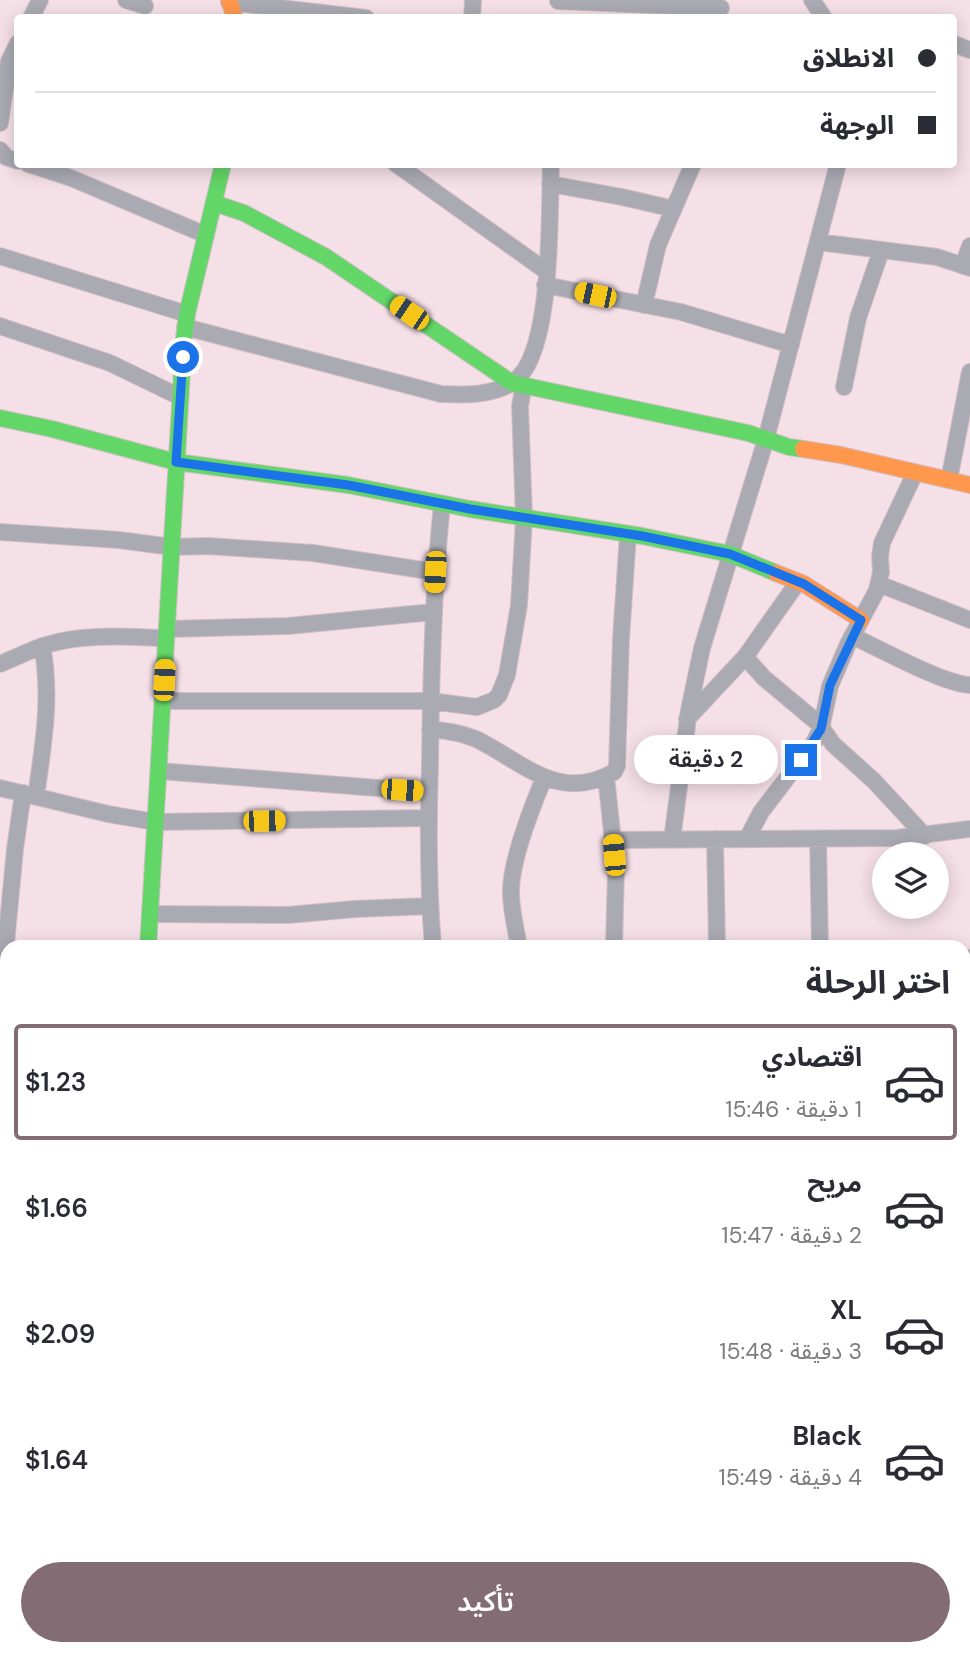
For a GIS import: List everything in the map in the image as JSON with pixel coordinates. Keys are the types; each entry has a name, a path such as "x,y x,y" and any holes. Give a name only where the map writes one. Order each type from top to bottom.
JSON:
{"street":[{"path":"126,0 145,8"},
{"path":"558,0 721,8"},
{"path":"231,7 317,14"},
{"path":"0,123 4,59"},
{"path":"0,150 6,157 14,160"},
{"path":"54,168 74,171 206,235"},
{"path":"148,940 186,321 222,168"},
{"path":"401,168 546,278 644,305 681,312 790,345"},
{"path":"163,701 430,701 477,707 489,704 499,695 508,675 519,605 524,518 518,384 536,346 545,304 551,168"},
{"path":"644,305 658,245 691,168"},
{"path":"672,840 687,719 702,648 766,439 837,168"},
{"path":"550,184 674,209"},
{"path":"214,203 244,214 326,257 518,384 748,433 789,447 841,455 970,485"},
{"path":"818,242 937,257 966,267 970,246"},
{"path":"844,387 858,318 881,251"},
{"path":"0,256 186,321 440,394 479,394 518,384"},
{"path":"0,326 110,363 180,397"},
{"path":"949,480 970,372"},
{"path":"0,418 176,462 348,485 730,554 799,582 861,620"},
{"path":"747,839 761,811 813,744 821,729 830,685 879,584 883,543 915,472"},
{"path":"432,940 428,818 430,701 435,572 442,504"},
{"path":"0,532 172,547 208,546 313,553 435,572"},
{"path":"430,729 477,740 544,778 564,783 606,776 614,772 617,766 628,534"},
{"path":"687,719 745,657 799,582"},
{"path":"879,584 969,618"},
{"path":"0,664 42,646 61,642 288,626 433,612"},
{"path":"852,636 937,675 970,685"},
{"path":"4,936 7,865 45,735 46,663 42,646"},
{"path":"745,657 764,678 808,714 833,744 874,781 925,835"},
{"path":"159,771 429,792"},
{"path":"606,776 615,870 614,940"},
{"path":"518,940 511,892 512,877 529,813 544,778"},
{"path":"0,788 108,814 155,822 428,818"},
{"path":"613,840 818,839 925,835 970,829"},
{"path":"716,839 717,940"},
{"path":"818,839 820,940"},
{"path":"150,914 288,915 430,906"}],"traffic: fast":[{"path":"148,940 184,338 187,314 222,168"},
{"path":"214,203 244,213 326,257 512,383 748,433 803,449"},
{"path":"0,418 176,462 348,485 470,509 642,536 730,554 776,573"}],"traffic: slow":[{"path":"229,0 234,14"},
{"path":"803,449 841,455 970,485"},
{"path":"776,573 804,584 861,620"}],"route":[{"path":"183,357 176,462 348,485 730,554 804,584 861,620 830,685 821,729 801,760"}]}
